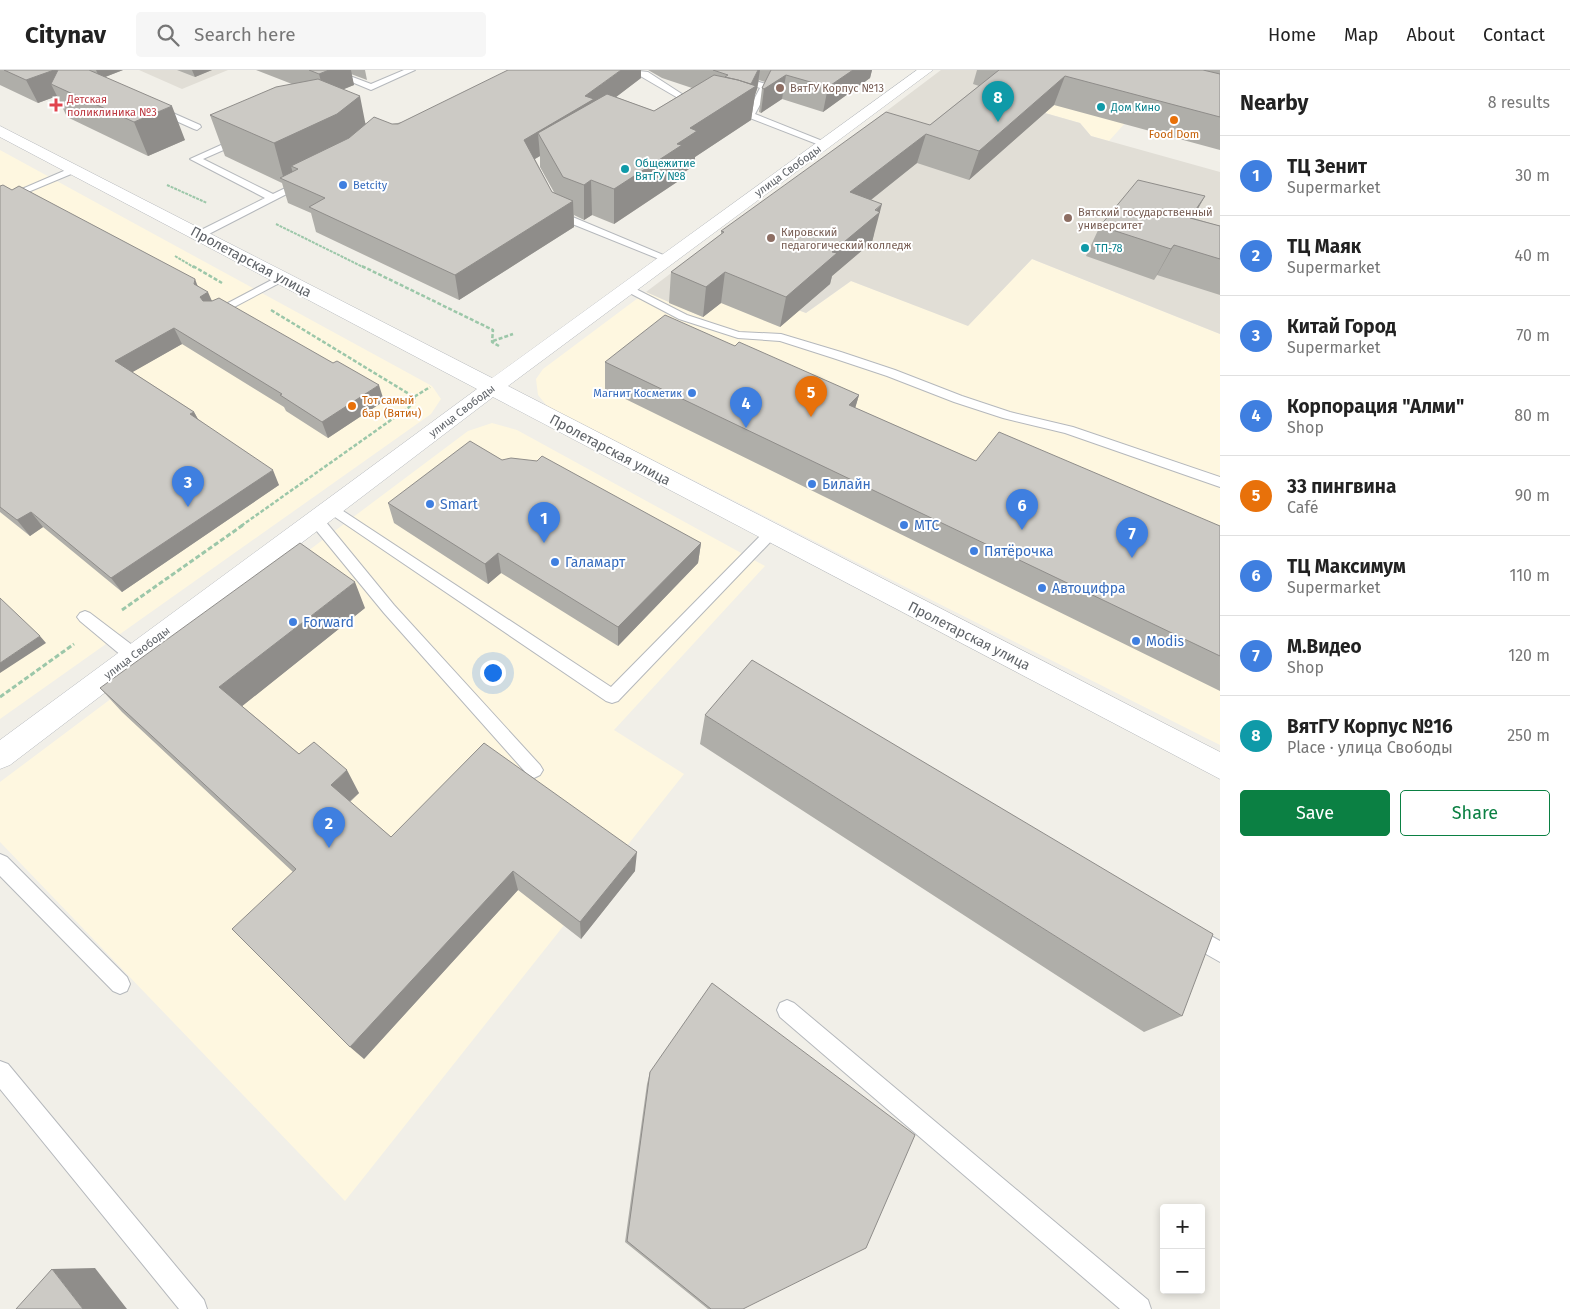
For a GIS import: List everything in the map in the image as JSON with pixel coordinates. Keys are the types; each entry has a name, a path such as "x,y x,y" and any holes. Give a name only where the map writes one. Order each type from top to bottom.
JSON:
{"street":[{"name":"улица Свободы","path":"0,756 492,388 926,70"},
{"name":"Пролетарская улица","path":"0,131 1220,766"}],"lane":[{"path":"326,70 371,87 411,70"},
{"path":"634,70 645,74 681,98"},
{"path":"709,70 765,87 797,87 822,70"},
{"path":"751,114 765,87"},
{"path":"151,106 196,127"},
{"path":"722,106 751,114 825,144"},
{"path":"248,135 195,159 273,198"},
{"path":"1,200 73,170"},
{"path":"199,235 316,176"},
{"path":"550,198 559,214 668,259"},
{"path":"215,313 281,278"},
{"path":"628,288 683,317 738,335 781,338 837,355 1007,415 1085,435 1220,482"},
{"path":"323,514 612,696 772,534"},
{"path":"323,514 389,609 534,770"},
{"path":"85,617 134,656"},
{"path":"0,863 120,984"},
{"path":"1177,927 1220,952"},
{"path":"787,1010 1139,1309"},
{"path":"0,1072 195,1309"}],"path":[{"path":"167,185 237,216 264,218 493,330 492,342 528,362"},
{"path":"0,697 408,408 415,400 414,397"}],"shaded area":[{"path":"139,70 228,70 182,89"},
{"name":"Вятский государственный университет","path":"941,70 1059,70 1070,91 1045,113 1080,123 1091,136 1220,172 1220,334 1032,259 968,326 851,281 806,313 739,288 703,317 646,292"},
{"path":"1070,91 1151,94 1109,141 1091,136 1080,123 1045,113"},
{"path":"0,150 432,386 441,399 431,414 0,719"},
{"path":"1032,259 1220,334 1220,745 548,407 538,395 536,379 543,369 646,292 703,317 739,288 806,313 851,281 968,325"},
{"path":"492,423 517,430 765,566 614,730 684,774 345,1201 0,842 0,782 468,431"}],"building":[{"path":"4,70 54,70 26,80"},
{"path":"58,70 89,70 172,106 134,122 51,84"},
{"path":"309,70 329,70 319,74"},
{"path":"508,70 621,70 585,96 594,99 524,140 552,192 573,201 455,275 309,207 325,198 280,178 298,169 291,166 349,138 374,117 392,124 398,124"},
{"path":"713,70 758,70 751,84 725,77 728,75"},
{"path":"771,70 853,70 828,87 786,75 764,89 762,88"},
{"path":"999,70 1203,70 1220,74 1220,117 1065,76 979,151 926,134 850,192 882,204 875,210 880,212 832,252 837,253 786,297 725,272 706,287 671,272 724,232 721,231 886,112 930,125"},
{"path":"714,75 756,86 690,128 697,131 677,144 682,145 614,189 591,180 584,185 563,177 538,133 607,94 654,111"},
{"path":"318,79 360,96 337,114 274,143 210,115 276,87"},
{"path":"1138,180 1205,196 1190,218 1220,226 1220,259 1174,245 1171,249 1100,226"},
{"path":"3,185 12,190 19,186 195,279 194,284 208,292 200,297 203,301 212,301 219,298 333,363 337,361 379,385 322,422 280,395 282,394 174,328 115,361 194,412 190,414 273,470 111,578 31,512 17,520 0,507 0,186"},
{"path":"665,315 735,346 739,342 859,395 849,405 976,461 999,432 1220,526 1220,656 605,362"},
{"path":"470,441 502,460 511,458 537,461 542,456 701,543 618,627 498,553 485,564 388,503"},
{"path":"300,543 355,582 219,687 299,754 314,742 347,770 331,785 391,837 484,743 637,852 580,922 513,871 350,1047 232,929 296,869 100,688"},
{"path":"0,598 40,636 0,663"},
{"path":"752,660 1213,934 1182,1016 705,715"},
{"path":"712,983 915,1135 866,1248 743,1309 711,1309 627,1241 650,1072"},
{"path":"52,1269 83,1309 16,1309"}],"place":[{"name":"ВятГУ Корпус №13","path":"780,88"},
{"name":"Детская поликлиника №3","path":"56,105"},
{"name":"Дом Кино","path":"1101,107"},
{"name":"Food Dom","path":"1174,120"},
{"name":"ВятГУ Корпус №16","path":"998,122"},
{"name":"Общежитие ВятГУ №8","path":"625,169"},
{"name":"Betcity","path":"343,185"},
{"name":"Вятский государственный университет","path":"1068,218"},
{"name":"Кировский педагогический колледж","path":"771,238"},
{"name":"ТП-78","path":"1085,248"},
{"name":"Магнит Косметик","path":"692,393"},
{"name":"Тот самый бар (Вятич)","path":"352,406"},
{"name":"33 пингвина","path":"811,417"},
{"name":"Корпорация \"Алми\"","path":"746,428"},
{"name":"Билайн","path":"812,484"},
{"name":"Smart","path":"430,504"},
{"name":"Китай Город","path":"188,507"},
{"name":"МТС","path":"904,525"},
{"name":"ТЦ Максимум","path":"1022,530"},
{"name":"ТЦ Зенит","path":"544,543"},
{"name":"Пятёрочка","path":"974,551"},
{"name":"М.Видео","path":"1132,558"},
{"name":"Галамарт","path":"555,562"},
{"name":"Автоцифра","path":"1042,588"},
{"name":"Forward","path":"293,622"},
{"name":"Modis","path":"1136,641"},
{"name":"ТЦ Маяк","path":"329,848"}]}
